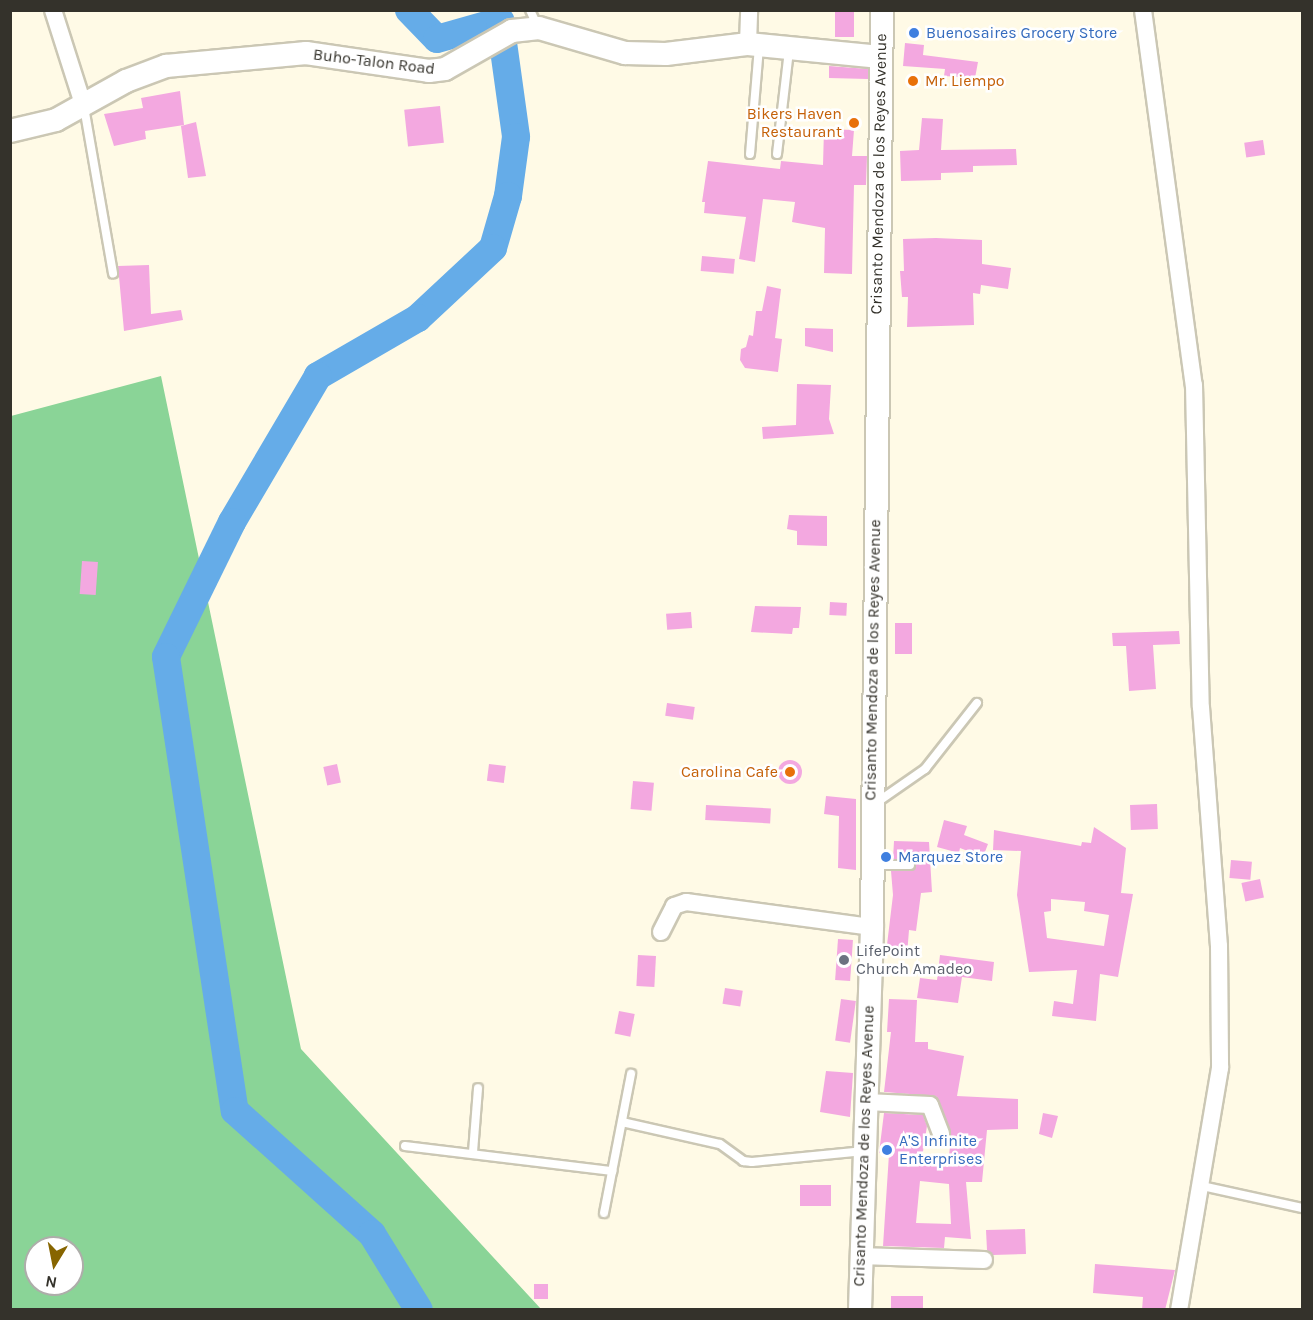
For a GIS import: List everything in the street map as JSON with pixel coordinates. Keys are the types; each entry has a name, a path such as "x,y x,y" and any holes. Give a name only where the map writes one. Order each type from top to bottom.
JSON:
{"main road":[{"name":"Crisanto Mendoza de los Reyes Avenue","path":"860,1310 872,927 882,10"},
{"name":"Buho-Talon Road","path":"10,131 56,120 83,104 165,66 249,56 306,53 429,71 445,69 535,19 625,53 666,54 754,45 880,57"}],"street":[{"path":"52,10 83,104"},
{"path":"749,10 754,45"},
{"path":"1143,10 1194,385 1201,707 1219,946 1220,1068 1202,1186 1179,1310"},
{"path":"661,932 674,906 686,902 872,927"},
{"path":"866,1102 930,1105 941,1134"},
{"path":"860,1256 984,1260"}],"lane":[{"path":"750,154 754,45"},
{"path":"777,154 789,48"},
{"path":"83,104 113,274"},
{"path":"872,803 883,800 925,769 977,704"},
{"path":"872,865 910,865"},
{"path":"604,1213 631,1074"},
{"path":"473,1152 478,1088"},
{"path":"622,1122 720,1144 743,1161 864,1151"},
{"path":"405,1146 473,1152 612,1171"},
{"path":"1202,1186 1302,1208"}],"green space":[{"path":"161,376 301,1049 541,1309 11,1310 11,416"}],"building":[{"path":"835,10 854,10 854,37 835,37"},
{"path":"905,43 924,45 923,55 978,62 975,78 944,76 945,69 903,66"},
{"path":"829,66 868,69 868,79 829,78"},
{"path":"180,91 184,125 145,131 146,139 114,146 104,114 143,108 141,98"},
{"path":"440,106 444,143 408,147 404,110"},
{"path":"922,118 943,119 941,150 1016,149 1017,165 973,166 973,172 941,173 941,180 901,181 900,151 919,150"},
{"path":"196,122 206,176 188,178 181,126"},
{"path":"824,129 854,130 852,156 867,156 866,185 854,185 852,274 824,273 825,228 792,222 795,202 763,199 755,262 739,259 746,217 704,213 705,202 702,202 708,161 780,169 781,161 823,165"},
{"path":"1263,140 1265,155 1246,157 1244,143"},
{"path":"903,239 982,240 982,264 1011,268 1008,289 981,285 980,294 973,293 974,325 907,327 908,297 902,297 900,271 904,271"},
{"path":"702,256 735,259 734,274 701,271"},
{"path":"149,265 151,314 181,310 183,320 124,331 118,266"},
{"path":"767,286 781,289 775,338 782,339 778,372 745,368 740,360 741,349 746,347 749,335 753,336 756,311 762,311"},
{"path":"805,328 833,329 833,352 805,346"},
{"path":"797,384 831,385 829,419 834,434 763,439 762,427 796,425"},
{"path":"789,515 827,516 827,546 797,545 797,531 787,529"},
{"path":"82,561 98,562 96,595 80,594"},
{"path":"830,602 847,603 846,616 829,615"},
{"path":"755,606 801,607 799,628 793,628 792,634 751,632"},
{"path":"691,612 692,628 667,630 666,614"},
{"path":"895,623 912,623 912,654 895,654"},
{"path":"1179,631 1180,644 1153,645 1156,689 1129,691 1126,646 1113,646 1112,633"},
{"path":"667,703 695,707 693,720 665,716"},
{"name":"Carolina Cafe","path":"790,760 799,763 802,772 799,781 790,784 781,781 778,772 781,763"},
{"path":"337,764 341,783 327,785 323,767"},
{"path":"489,764 506,766 504,783 487,781"},
{"path":"633,781 654,783 651,811 631,809"},
{"path":"826,796 856,799 856,870 838,868 839,816 824,814"},
{"path":"1157,804 1158,829 1131,830 1130,805"},
{"path":"706,805 771,808 770,823 705,820"},
{"path":"944,820 967,826 964,835 988,844 983,857 960,848 959,853 937,847"},
{"path":"1094,827 1126,848 1121,893 1133,894 1118,977 1100,974 1096,1021 1052,1016 1054,1001 1073,1004 1077,970 1029,972 1017,895 1021,851 993,850 994,830 1081,846 1082,842 1091,843","holes":["1051,899 1085,902 1084,911 1109,915 1104,946 1047,938 1044,912 1051,911"]},
{"path":"894,841 929,842 932,892 921,893 916,931 909,930 907,955 886,953 893,895 891,871 911,871 916,866 913,859 893,859"},
{"path":"1231,860 1252,862 1250,880 1229,878"},
{"path":"1260,879 1264,898 1245,902 1241,883"},
{"name":"LifePoint Church Amadeo","path":"838,939 853,940 850,981 835,980"},
{"path":"638,955 656,956 654,987 636,986"},
{"path":"940,955 994,962 992,981 962,977 958,1003 917,998 920,978 937,980"},
{"path":"725,988 743,991 740,1007 722,1004"},
{"path":"841,999 856,1001 850,1043 835,1041"},
{"path":"889,999 917,1000 915,1042 928,1042 928,1049 964,1056 957,1096 1018,1099 1018,1129 987,1130 982,1182 966,1182 971,1239 945,1237 944,1248 883,1246 889,1154 879,1153 884,1113 923,1115 927,1126 921,1164 948,1167 951,1135 936,1096 884,1092 891,1032 887,1032","holes":["920,1181 949,1184 951,1224 916,1223"]},
{"path":"619,1011 635,1014 630,1037 615,1034"},
{"path":"826,1071 853,1073 850,1117 820,1112"},
{"path":"1043,1113 1058,1116 1052,1138 1039,1134"},
{"path":"800,1185 831,1185 831,1206 800,1206"},
{"path":"1025,1229 1026,1254 993,1255 987,1250 986,1230"},
{"path":"1095,1264 1175,1270 1165,1310 1142,1310 1143,1297 1093,1293"},
{"path":"534,1284 548,1284 548,1299 534,1299"},
{"path":"891,1296 923,1296 923,1310 891,1310"}],"waterway":[{"path":"409,10 437,39 500,21 516,137 508,196 493,248 418,318 318,376 232,522 166,657 235,1111 372,1234 419,1310"}],"place":[{"name":"Buenosaires Grocery Store","path":"914,33"},
{"name":"Mr. Liempo","path":"913,81"},
{"name":"Bikers Haven Restaurant","path":"854,123"},
{"name":"Carolina Cafe","path":"790,772"},
{"name":"Marquez Store","path":"886,857"},
{"name":"LifePoint Church Amadeo","path":"844,960"},
{"name":"A'S Infinite Enterprises","path":"887,1150"}]}
